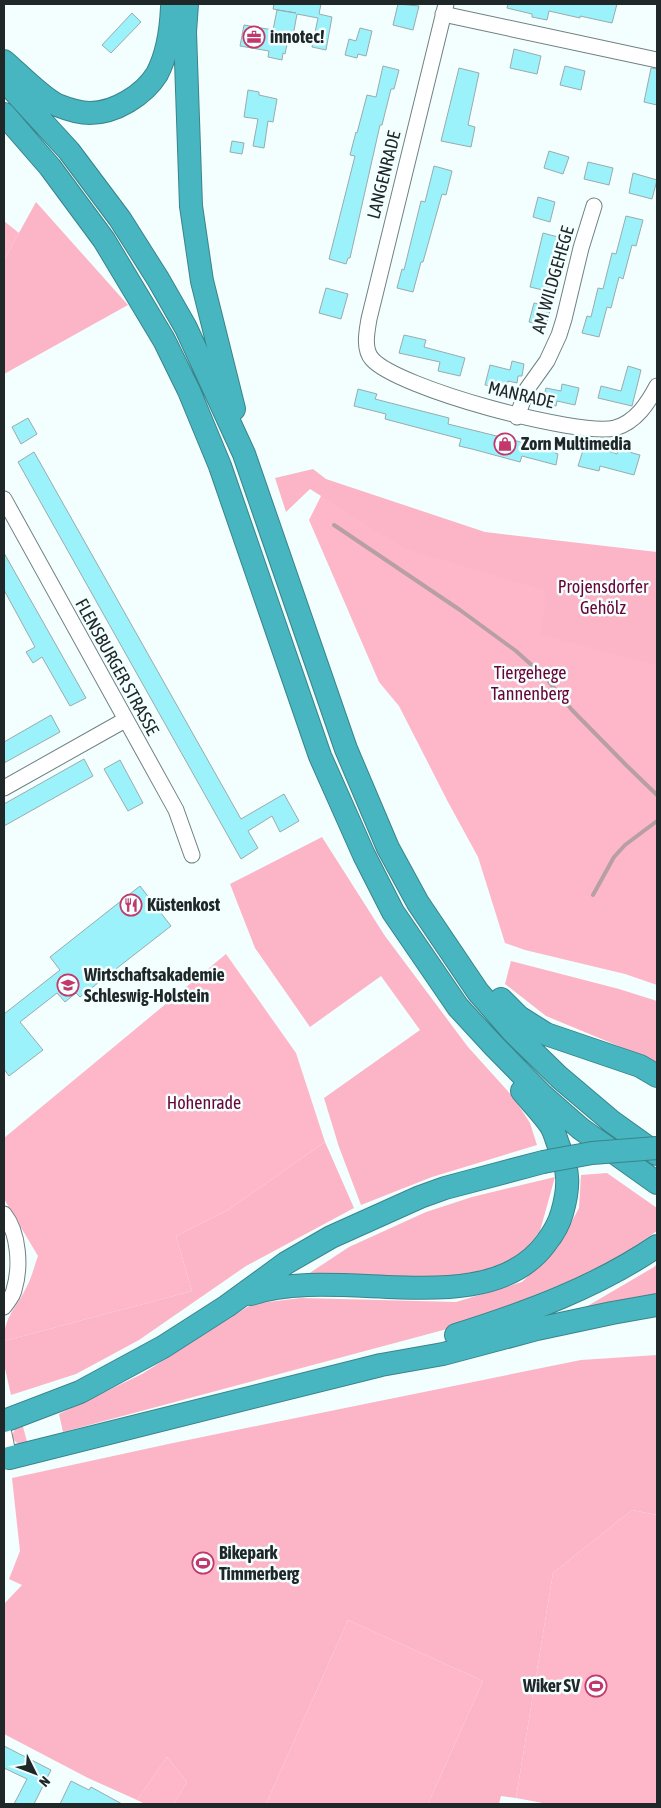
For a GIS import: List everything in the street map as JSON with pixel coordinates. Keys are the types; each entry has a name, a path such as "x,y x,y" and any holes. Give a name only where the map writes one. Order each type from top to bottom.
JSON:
{"highway":[{"path":"4,61 55,104 69,110 91,113 106,110 130,100 149,84 156,74 169,39 172,4"},
{"path":"187,4 185,32 191,206 202,282 239,427 244,454"},
{"path":"4,80 68,151 120,219 158,278 186,328 244,454 346,749 388,848 418,903 478,992 514,1033 559,1077 611,1121 657,1154"},
{"path":"4,114 50,167 104,240 164,340 189,392 220,466 320,756 364,855 393,912 418,951 458,1006 494,1046 541,1094 581,1129 657,1183"},
{"path":"440,937 519,1017 546,1034 640,1066 657,1076"},
{"path":"238,1299 268,1288 301,1284 439,1288 472,1285 506,1275 529,1262 540,1252 561,1218 568,1187 566,1164 551,1126 508,1074 494,1046"},
{"path":"4,1421 80,1392 163,1348 238,1299 286,1262 331,1237 428,1194 543,1162 592,1153 657,1148"},
{"path":"381,1365 440,1341 489,1326 539,1307 632,1263 657,1246"},
{"path":"9,1458 381,1365 443,1354 536,1329 657,1305"}],"street":[{"path":"444,9 657,60"},
{"name":"LANGENRADE","path":"369,356 366,337 369,319 444,9"},
{"name":"AM WILDGEHEGE","path":"517,417 527,389 547,361 559,335 581,248 594,206"},
{"name":"MANRADE","path":"369,356 373,361 392,373 435,391 517,417 585,428 615,428 628,422 648,403 657,386"},
{"name":"FLENSBURGER STRASSE","path":"4,499 176,810 192,855"},
{"path":"4,788 125,720"},
{"path":"4,1214 18,1250 18,1271 14,1292 4,1307"},
{"path":"4,1434 9,1458"}],"green space":[{"path":"36,202 128,305 4,374 4,260"},
{"path":"4,221 19,233 4,260"},
{"name":"Projensdorfer Gehölz","path":"313,469 326,479 485,532 657,552 657,665 541,635 546,591 403,548 310,489 286,512 275,478"},
{"name":"Tiergehege Tannenberg","path":"323,492 481,548 657,570 657,985 625,974 525,950 505,943 478,857 399,706 379,682 309,520"},
{"path":"322,837 385,936 468,1047 514,1098 530,1123 537,1145 432,1177 361,1205 339,1147 324,1098 420,1030 381,976 310,1027 255,948 230,884"},
{"name":"Hohenrade","path":"226,954 296,1053 325,1142 228,1210 176,1236 192,1291 4,1341 8,1320 31,1278 38,1256 4,1199 4,1138"},
{"path":"511,961 619,989 657,1001 657,1062 546,1016 505,984"},
{"path":"325,1142 354,1208 246,1266 139,1340 76,1374 11,1395 4,1364 4,1341 192,1291 176,1236 228,1210"},
{"path":"607,1173 657,1208 657,1231 608,1265 462,1325 63,1432 59,1414 142,1374 252,1304 301,1298 456,1302 522,1282 558,1247 579,1208 581,1175"},
{"path":"555,1177 540,1231 521,1255 495,1266 471,1275 443,1277 305,1276 349,1247 426,1212 472,1197"},
{"path":"657,1264 657,1297 579,1311 654,1267"},
{"path":"657,1355 657,1515 632,1510 553,1573 516,1798 501,1796 499,1804 428,1804 483,1681 348,1620 266,1804 174,1804 187,1782 167,1757 137,1800 88,1778 4,1734 4,1604 22,1585 9,1579 20,1551 12,1478 173,1443 581,1360"},
{"path":"22,1423 28,1445 18,1444 12,1436 15,1429"},
{"name":"Wiker SV","path":"632,1510 657,1515 657,1804 548,1804 516,1798 553,1573"},
{"path":"348,1620 483,1681 428,1804 266,1804"},
{"path":"167,1757 187,1782 174,1804 145,1804 137,1800"}],"building":[{"path":"274,4 321,4 319,14 332,17 326,50 312,47 318,18 297,14 293,36 289,35 282,60 268,57 269,51 240,46 244,25 273,30 277,10 296,13 273,9"},
{"path":"398,4 419,6 413,30 393,25"},
{"path":"508,4 617,4 612,23 549,11 547,20 507,8"},
{"path":"132,13 141,22 111,53 102,45"},
{"path":"360,28 372,31 366,56 358,54 357,58 345,55 349,39 356,41"},
{"path":"514,49 541,56 537,74 510,68"},
{"path":"383,66 399,70 394,89 391,89 382,125 380,125 350,258 348,258 346,264 329,259 355,156 350,155 356,132 367,95 376,97"},
{"path":"565,66 585,71 581,90 560,85"},
{"path":"459,68 479,73 468,125 475,127 471,147 441,141"},
{"path":"651,68 657,69 657,105 644,102"},
{"path":"248,90 259,92 259,95 277,99 273,122 268,121 264,148 253,146 258,119 244,117"},
{"path":"232,141 244,143 242,154 230,152"},
{"path":"549,151 569,157 563,174 544,168"},
{"path":"588,162 613,168 609,185 584,179"},
{"path":"434,166 452,171 446,195 442,194 413,292 397,288 402,269 404,270 421,201 425,202"},
{"path":"633,173 657,180 652,199 629,193"},
{"path":"538,197 555,202 550,222 533,217"},
{"path":"626,216 643,220 636,246 632,245 623,279 619,277 611,308 607,307 599,337 582,333 587,316 591,317 598,288 603,289 612,253 616,254"},
{"path":"543,233 558,237 549,270 552,270 547,291 530,287"},
{"path":"326,288 348,294 341,319 319,313"},
{"path":"534,303 551,306 546,326 529,322"},
{"path":"404,335 426,340 424,347 465,358 460,376 438,371 440,362 399,353"},
{"path":"512,361 524,364 522,376 518,376 517,383 508,381 506,390 485,385 490,365 510,370"},
{"path":"628,366 641,370 632,406 598,398 601,386 621,391"},
{"path":"562,384 579,388 575,405 557,401 556,406 542,403 546,388 561,391"},
{"path":"358,389 377,394 375,399 449,418 448,424 537,446 538,441 557,446 555,453 558,454 556,465 522,456 520,462 459,446 461,439 385,419 386,414 354,406"},
{"path":"28,418 37,434 21,444 12,427"},
{"path":"594,446 617,454 618,449 640,455 634,475 600,466 599,471 578,466 584,447 593,450"},
{"path":"34,452 241,819 284,794 299,821 280,832 272,816 248,831 258,848 241,859 18,462"},
{"path":"4,553 86,698 70,706 42,657 33,663 26,652 35,647 4,590"},
{"path":"51,715 60,732 4,763 4,742"},
{"path":"84,759 93,776 4,826 4,804"},
{"path":"120,760 143,803 128,811 104,769"},
{"name":"Wirtschaftsakademie Schleswig-Holstein","path":"140,886 171,926 80,997 76,993 65,1002 57,993 20,1022 43,1050 9,1076 4,1069 4,1014 60,970 50,957"},
{"path":"4,1746 51,1770 34,1804 14,1804 27,1779 4,1768"},
{"path":"71,1781 89,1790 91,1787 122,1804 60,1804"}],"waterway":[{"path":"334,525 460,610 516,651 545,677 572,710 657,795"},
{"path":"593,895 614,857 625,845 657,821"}],"place":[{"name":"innotec!","path":"254,37"},
{"name":"Zorn Multimedia","path":"505,444"},
{"name":"Küstenkost","path":"131,905"},
{"name":"Wirtschaftsakademie Schleswig-Holstein","path":"68,985"},
{"name":"Bikepark Timmerberg","path":"203,1563"},
{"name":"Wiker SV","path":"596,1686"}]}
